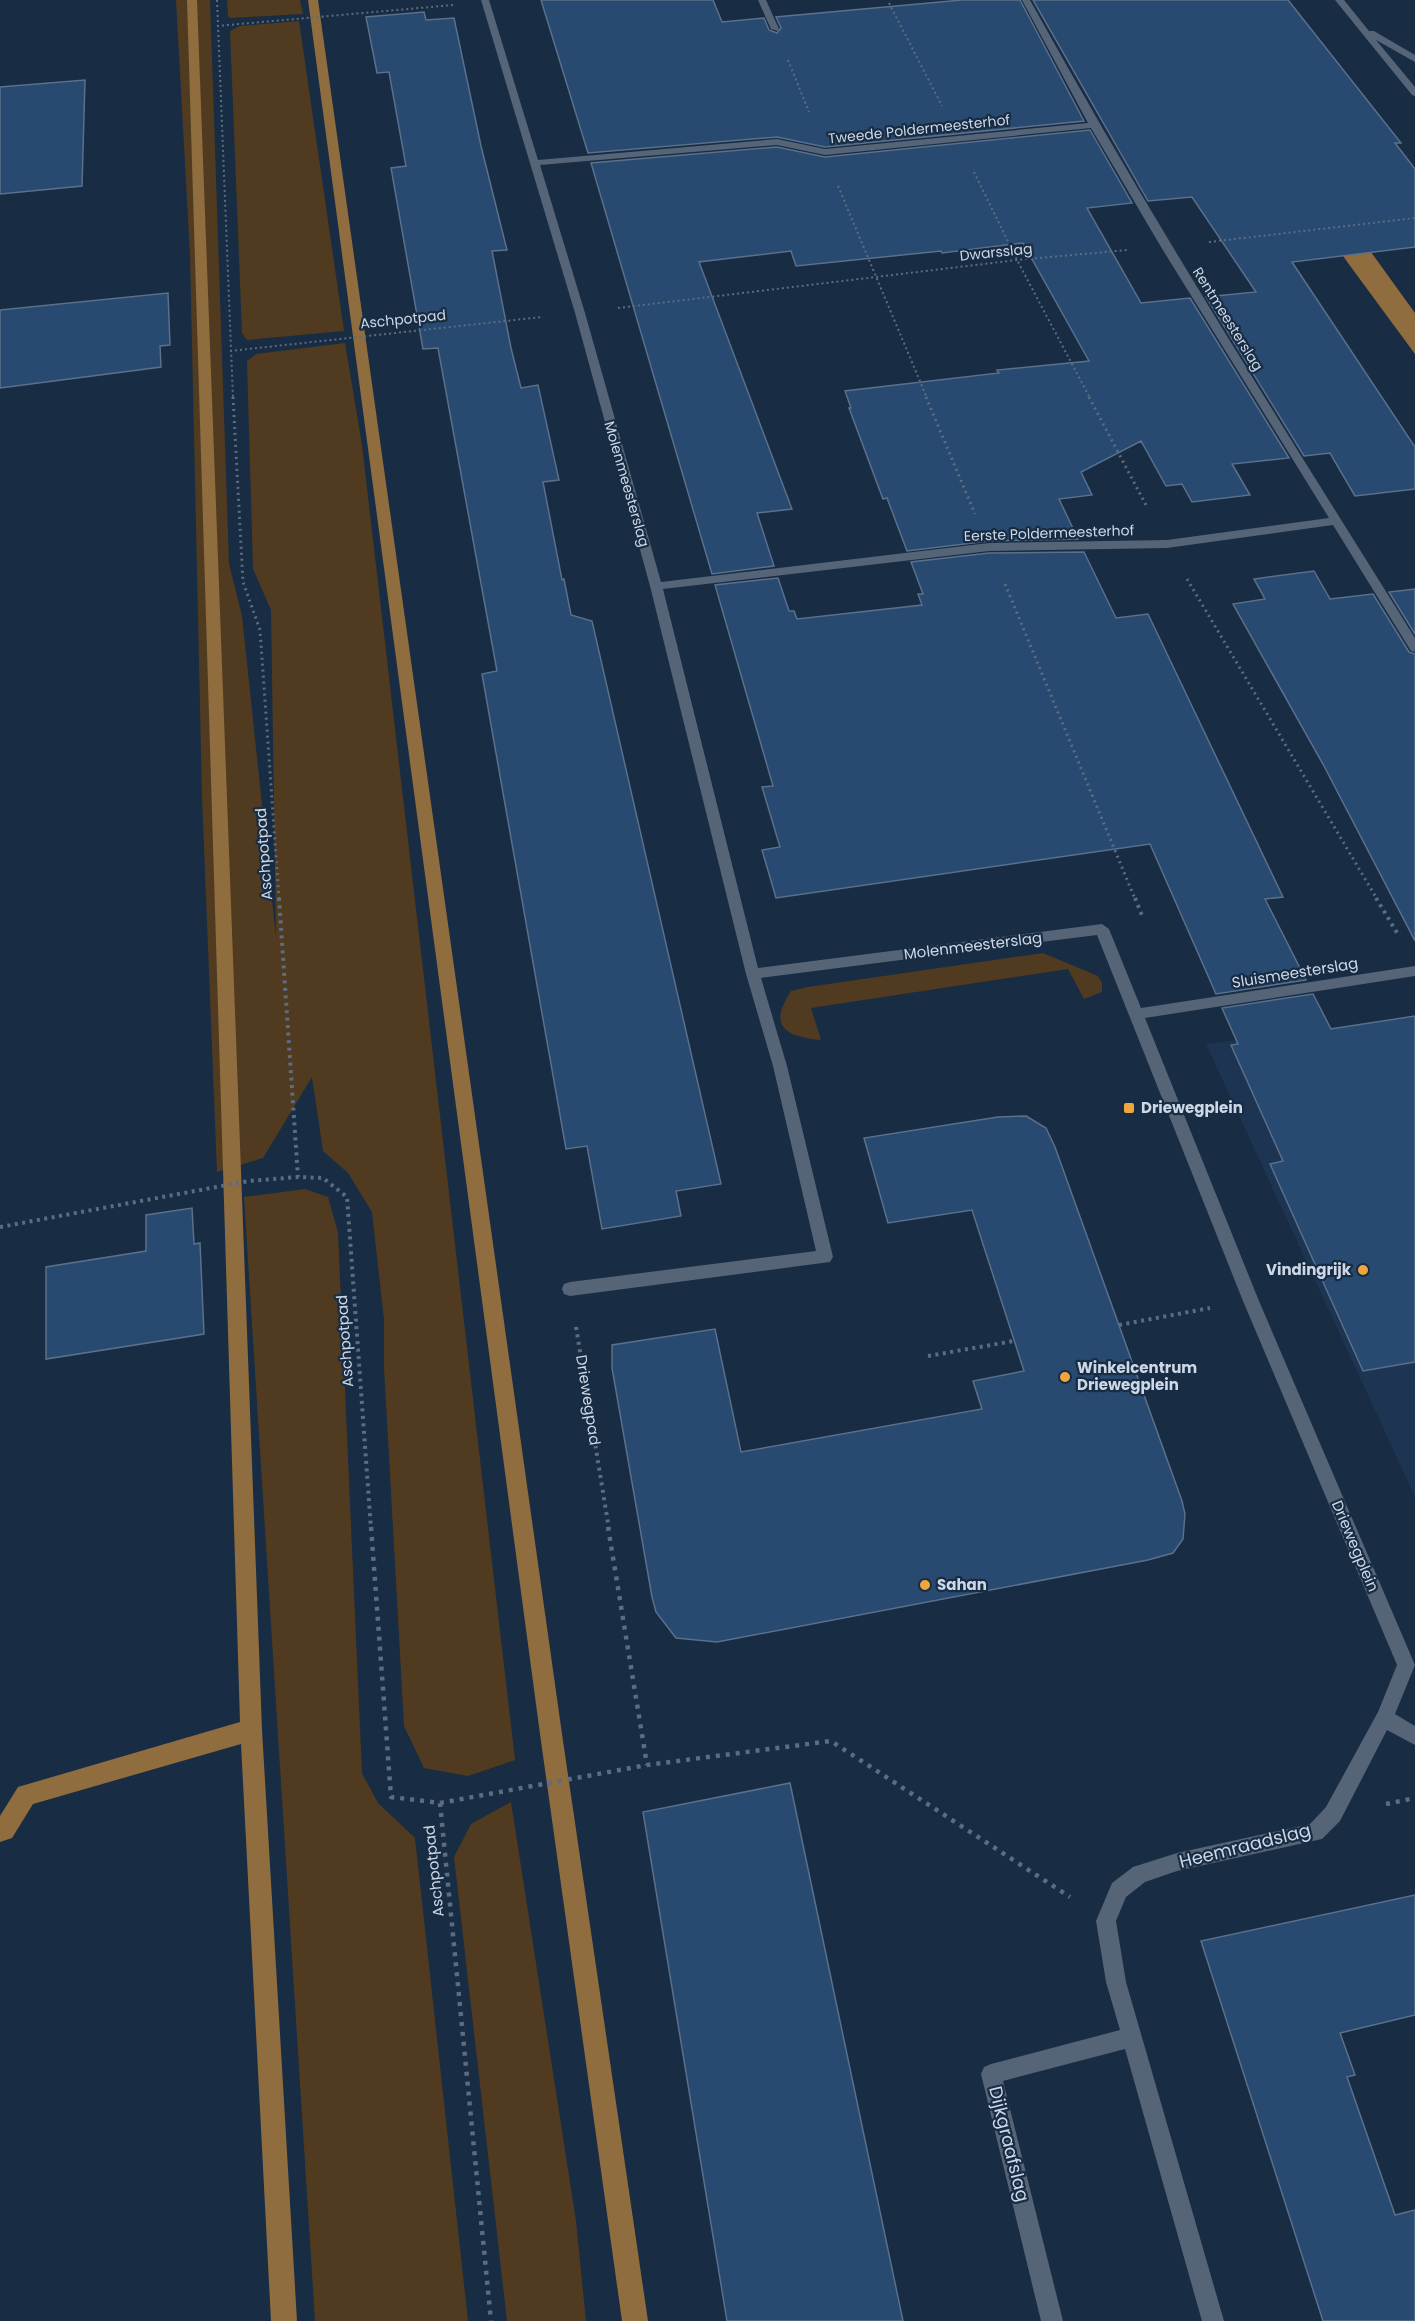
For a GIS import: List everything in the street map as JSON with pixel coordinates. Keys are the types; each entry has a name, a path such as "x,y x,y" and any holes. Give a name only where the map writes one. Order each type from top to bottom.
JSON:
{"street":[{"path":"762,0 775,29"},
{"name":"Rentmeesterslag","path":"1026,0 1094,124 1166,247 1415,648"},
{"path":"1339,0 1415,93"},
{"name":"Molenmeesterslag","path":"485,1 580,313 656,585 753,974 780,1066 825,1257 570,1289"},
{"path":"1363,28 1415,58"},
{"name":"Tweede Poldermeesterhof","path":"533,163 777,141 825,152 1094,124"},
{"name":"Eerste Poldermeesterhof","path":"656,585 989,547 1167,544 1337,521"},
{"name":"Molenmeesterslag","path":"753,974 1102,929 1136,1014"},
{"name":"Sluismeesterslag","path":"1136,1014 1415,971"},
{"name":"Driewegplein","path":"1136,1014 1251,1301 1406,1665 1384,1718"},
{"path":"1384,1718 1415,1736"},
{"name":"Heemraadslag","path":"1106,1921 1119,1890 1140,1874 1177,1862 1315,1832 1333,1814 1384,1718"},
{"path":"1106,1921 1116,1982 1213,2321"},
{"name":"Dijkgraafslag","path":"1052,2321 991,2074 1133,2037"}],"path":[{"name":"Aschpotpad","path":"218,0 217,26 230,351 243,582 260,630 298,1176 323,1178 346,1197 391,1797 440,1803 490,2321"},
{"path":"217,26 485,1"},
{"path":"889,3 1017,260 1167,544 1403,943"},
{"name":"Dwarsslag","path":"580,313 1017,260 1166,247 1415,218"},
{"name":"Aschpotpad","path":"230,351 580,313"},
{"path":"0,1227 249,1181 298,1176"},
{"name":"Driewegpad","path":"570,1289 647,1765"},
{"path":"1119,1325 1251,1301"},
{"path":"928,1356 1014,1341"},
{"path":"440,1803 647,1765 831,1741 1106,1921"}],"shaded area":[{"path":"176,0 210,0 229,564 242,616 276,937 271,610 253,569 247,361 256,354 345,343 362,445 515,1760 468,1776 424,1768 404,1726 384,1367 384,1319 372,1212 348,1173 323,1151 312,1077 263,1158 217,1172 202,797 190,255"},
{"path":"227,0 300,0 303,14 230,18"},
{"path":"1164,0 1189,0 1415,313 1415,354 1348,263"},
{"path":"299,21 344,331 247,340 242,333 230,31 240,26"},
{"path":"1043,953 1098,976 1102,983 1102,992 1084,999 1068,969 811,1008 821,1040 797,1036 789,1032 781,1021 784,1003 791,991"},
{"name":"Vindingrijk","path":"1415,1016 1415,1497 1206,1044"},
{"path":"305,1189 328,1197 338,1233 362,1773 378,1803 415,1838 468,2321 315,2321 244,1197"},
{"path":"511,1802 576,2221 586,2321 507,2321 454,1857 471,1824"}],"building":[{"path":"541,0 713,0 722,22 764,18 769,30 777,33 781,28 776,17 962,0 1020,0 1084,121 825,147 777,137 588,153"},
{"path":"1033,0 1288,0 1401,143 1395,143 1415,169 1415,247 1292,262 1415,447 1415,489 1355,496 1330,453 1304,456 1206,297 1256,292 1192,197 1148,201"},
{"path":"424,12 426,20 454,18 481,146 507,250 492,251 511,348 521,388 538,385 559,480 543,482 562,580 564,579 571,615 592,621 721,1184 676,1191 681,1216 602,1229 587,1146 566,1149 482,674 497,671 438,348 423,349 391,168 406,166 389,72 377,73 366,17"},
{"path":"85,80 82,186 0,194 0,87"},
{"path":"1090,130 1132,203 1087,208 1141,303 1190,298 1289,458 1232,464 1250,495 1192,502 1182,484 1166,486 1141,441 1081,472 1092,495 1059,499 1078,539 989,541 907,551 887,498 883,499 849,408 851,408 845,391 999,373 997,370 1089,361 1023,243 796,266 791,251 699,262 792,509 757,513 774,566 712,574 591,163 777,147 825,157"},
{"path":"168,293 170,345 160,346 161,367 0,388 0,310"},
{"path":"1084,552 1116,618 1148,614 1283,897 1265,899 1306,980 1216,994 1150,844 776,898 762,850 780,847 762,787 773,786 715,585 778,578 789,611 794,611 797,619 922,605 918,594 923,594 911,562 989,553"},
{"path":"1314,571 1330,599 1373,594 1409,652 1415,654 1415,941 1324,766 1233,604 1265,599 1254,579"},
{"path":"1415,589 1415,634 1389,592"},
{"name":"Vindingrijk","path":"1313,994 1331,1029 1415,1016 1415,1362 1363,1371 1270,1164 1283,1161 1231,1045 1238,1044 1222,1008"},
{"name":"Winkelcentrum Driewegplein","path":"1026,1116 1046,1128 1055,1147 1182,1501 1185,1514 1183,1539 1173,1553 1148,1560 717,1642 676,1638 656,1612 652,1597 612,1368 612,1345 715,1329 741,1452 982,1409 973,1381 1024,1371 972,1210 888,1223 864,1138 998,1117"},
{"path":"192,1208 194,1244 200,1243 204,1334 46,1359 46,1267 146,1251 146,1215"},
{"path":"790,1783 903,2321 727,2321 643,1812"},
{"path":"1415,1895 1415,2015 1340,2033 1355,2075 1347,2077 1395,2215 1415,2210 1415,2321 1323,2321 1201,1941"}],"waterway":[{"path":"192,0 251,1730"},
{"path":"313,0 551,1734 635,2321"},
{"path":"0,1831 4,1830 26,1795 251,1730"},
{"path":"251,1730 284,2321"}],"place":[{"name":"Driewegplein","path":"1129,1108"},
{"name":"Vindingrijk","path":"1363,1270"},
{"name":"Winkelcentrum Driewegplein","path":"1065,1377"},
{"name":"Sahan","path":"925,1585"}]}
